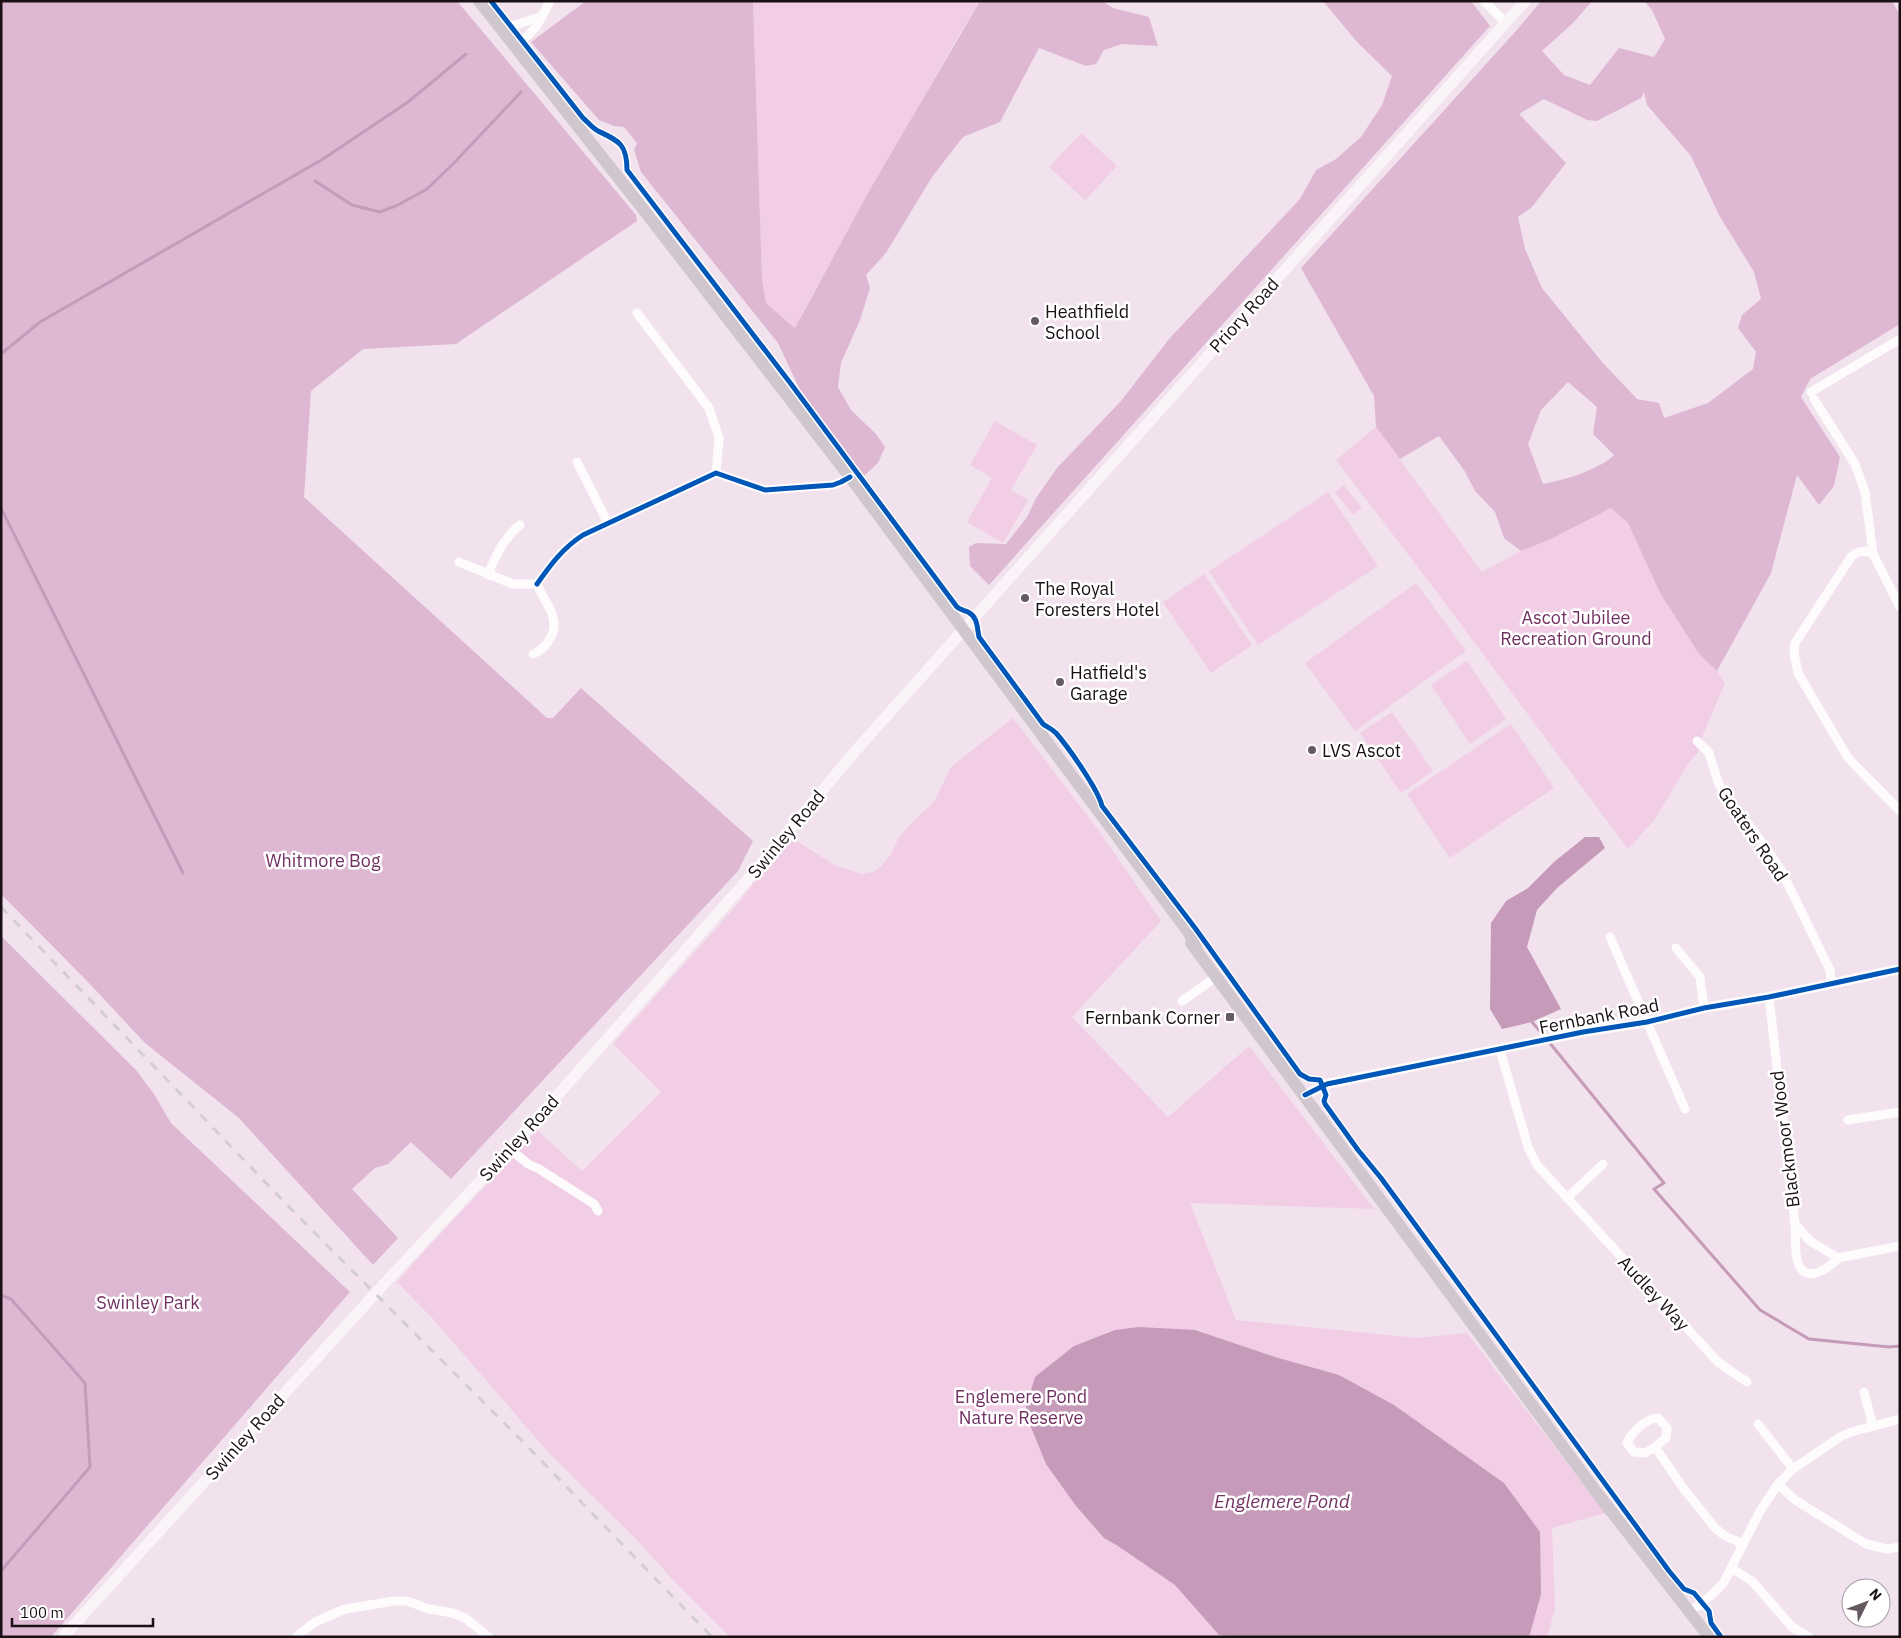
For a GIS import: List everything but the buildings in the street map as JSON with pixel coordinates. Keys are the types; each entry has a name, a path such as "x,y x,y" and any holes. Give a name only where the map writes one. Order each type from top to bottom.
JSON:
{"main road":[{"path":"479,1 644,209 850,477 1182,925 1185,934 1216,977 1600,1496 1709,1637"},
{"name":"Priory Road","path":"963,630 1525,1"},
{"name":"Swinley Road","path":"63,1637 365,1304 510,1149 755,871 857,749 963,630"}],"street":[{"path":"516,48 544,16 550,1"},
{"path":"1484,1 1506,23"},
{"path":"502,30 544,16"},
{"path":"638,313 709,408 719,438 716,473"},
{"path":"1900,339 1813,395 1855,464 1865,492 1873,554 1900,607"},
{"path":"577,462 608,524"},
{"path":"537,584 555,558 583,535 716,473 765,490 833,484 850,477"},
{"path":"488,575 499,547 510,533 520,525"},
{"path":"1873,554 1865,550 1857,552 1851,557 1795,642 1794,653 1798,673 1848,758 1900,811"},
{"path":"459,562 513,584 537,584"},
{"path":"533,654 544,648 555,626 551,610 537,584"},
{"name":"Goaters Road","path":"1696,741 1709,753 1718,782 1731,807 1750,826 1780,868 1830,970 1831,984"},
{"path":"1610,938 1684,1109"},
{"path":"1676,948 1700,977 1704,1008"},
{"name":"Fernbank Road","path":"1305,1095 1327,1084 1583,1032 1647,1022 1704,1008 1769,997 1900,969"},
{"path":"1182,1001 1216,977"},
{"name":"Blackmoor Wood","path":"1769,997 1795,1224 1810,1240 1838,1258"},
{"name":"Audley Way","path":"1500,1050 1530,1154 1537,1165 1718,1362 1747,1382"},
{"path":"1848,1120 1900,1112"},
{"path":"510,1149 528,1164 594,1204 598,1211"},
{"path":"1567,1198 1603,1164"},
{"path":"1795,1224 1797,1259 1803,1271 1809,1274 1822,1272 1838,1258 1900,1246"},
{"path":"1864,1392 1873,1426"},
{"path":"1652,1418 1658,1418 1667,1428 1666,1438 1654,1447 1645,1453 1634,1452 1627,1443 1630,1435 1652,1418"},
{"path":"1690,1613 1719,1588 1754,1521 1778,1484 1793,1469 1840,1437 1900,1419"},
{"path":"1758,1424 1793,1469"},
{"path":"1654,1447 1721,1533 1743,1544"},
{"path":"1778,1484 1795,1500 1866,1544 1887,1549 1900,1547"},
{"path":"1731,1568 1752,1581 1792,1626 1809,1637"},
{"path":"296,1637 315,1622 345,1609 394,1601 407,1601 465,1618 489,1637"}],"green space":[{"name":"Whitmore Bog","path":"1,1 457,1 636,215 637,221 456,344 363,349 311,391 304,497 547,718 553,718 581,688 753,841 738,871 451,1179 411,1142 388,1164 375,1168 352,1189 398,1238 373,1265 239,1118 145,1043 1,894"},
{"path":"586,1 753,1 762,279 766,303 795,328 868,193 980,1 1102,1 1113,8 1149,17 1158,46 1122,44 1104,50 1096,64 1086,66 1039,48 1000,122 963,137 932,177 886,253 866,275 870,288 860,320 841,363 838,387 851,410 876,434 885,447 878,463 864,476 800,390 778,343 641,172 634,150 637,143 624,127 614,126 599,120 531,42"},
{"path":"753,1 980,1 956,40 806,306 796,328 766,303 762,279"},
{"path":"1323,1 1471,1 1490,26 989,585 970,566 969,547 976,543 1006,544 1027,517 1036,498 1057,468 1121,401 1169,339 1300,199 1316,170 1336,159 1361,137 1382,105 1392,76 1357,42"},
{"path":"1541,1 1592,1 1574,22 1542,51 1564,75 1590,85 1619,48 1654,57 1665,39 1652,10 1644,1 1892,1 1900,15 1900,324 1810,379 1801,397 1840,457 1834,486 1819,505 1797,475 1771,573 1717,671 1699,654 1660,593 1628,523 1611,508 1549,540 1521,551 1504,538 1495,512 1475,491 1464,470 1439,436 1400,459 1376,427 1374,396 1301,268","holes":["1644,92 1647,105 1691,156 1719,215 1754,272 1761,299 1742,315 1738,328 1756,352 1753,369 1708,403 1664,418 1659,403 1637,399 1602,362 1542,288 1525,249 1518,217 1532,207 1566,163 1519,114 1544,99 1587,120 1597,121 1641,98","1568,382 1597,407 1593,434 1614,455 1590,470 1543,484 1528,444 1541,410"]},
{"path":"1081,133 1117,166 1085,200 1049,167"},
{"path":"995,421 1037,445 1011,490 1028,500 1003,543 967,522 992,478 970,465"},
{"name":"Ascot Jubilee Recreation Ground","path":"1376,427 1482,572 1611,508 1628,523 1660,593 1699,654 1717,671 1725,683 1702,737 1703,746 1688,764 1655,819 1628,849 1336,460"},
{"path":"1344,485 1362,508 1353,515 1335,492"},
{"path":"1328,492 1378,566 1258,645 1209,571"},
{"path":"1204,574 1252,645 1211,673 1163,602"},
{"path":"1416,583 1466,651 1355,731 1305,663"},
{"path":"1467,661 1506,719 1470,744 1431,685"},
{"path":"1392,712 1433,771 1401,793 1360,733"},
{"name":"Englemere Pond Nature Reserve","path":"1013,718 1099,831 1161,921 1072,1017 1168,1117 1249,1046 1374,1209 1190,1203 1236,1320 1418,1338 1467,1333 1605,1513 1552,1528 1555,1609 1547,1637 730,1637 674,1581 636,1539 547,1451 434,1320 397,1282 537,1130 582,1171 661,1092 613,1044 737,905 789,836 836,866 862,874 873,872 881,867 892,852 899,837 909,825 934,802 951,767"},
{"path":"1511,724 1554,788 1450,858 1407,794"},
{"name":"Swinley Park","path":"1,936 136,1070 154,1094 171,1123 350,1292 51,1637 1,1637"}],"water":[{"path":"1585,837 1599,837 1605,848 1557,888 1537,910 1527,947 1561,1009 1532,1022 1502,1029 1490,1009 1491,923 1506,901 1528,888 1554,862"},
{"name":"Englemere Pond","path":"1139,1327 1195,1330 1275,1357 1339,1375 1394,1405 1504,1483 1540,1532 1541,1594 1528,1637 1234,1637 1219,1635 1175,1585 1104,1538 1076,1506 1046,1464 1031,1427 1026,1406 1035,1377 1074,1346 1115,1330"}],"waterway":[{"path":"1,354 40,322 323,159 408,102 466,54"},
{"path":"315,181 352,205 380,212 398,205 427,189 521,92"},
{"path":"1,508 183,873"},
{"path":"1532,1022 1545,1037"},
{"path":"1549,1042 1664,1183 1654,1189 1760,1310 1809,1339 1889,1347 1900,1346"},
{"path":"1,1295 11,1299 85,1383 90,1467 1,1571"}],"railway":[{"path":"1,907 292,1210 527,1446 712,1637"}],"cycle path":[{"path":"491,1 583,118 596,130 620,144 627,161 627,170 791,384 957,607 974,617 979,637 1043,724 1053,730 1068,748 1089,779 1102,806 1195,928 1300,1074 1309,1079 1320,1080 1326,1095 1325,1104 1358,1150 1381,1178 1669,1571 1684,1589 1694,1593 1709,1611 1711,1623 1721,1637"},
{"path":"537,584 569,545 583,535 716,473 765,490 833,485 850,477"},
{"path":"1305,1095 1327,1084 1583,1032 1647,1022 1704,1008 1769,997 1900,969"}],"place":[{"name":"Heathfield School","path":"1035,321"},
{"name":"The Royal Foresters Hotel","path":"1025,598"},
{"name":"Hatfield's Garage","path":"1060,682"},
{"name":"LVS Ascot","path":"1312,750"},
{"name":"Fernbank Corner","path":"1230,1017"}]}
